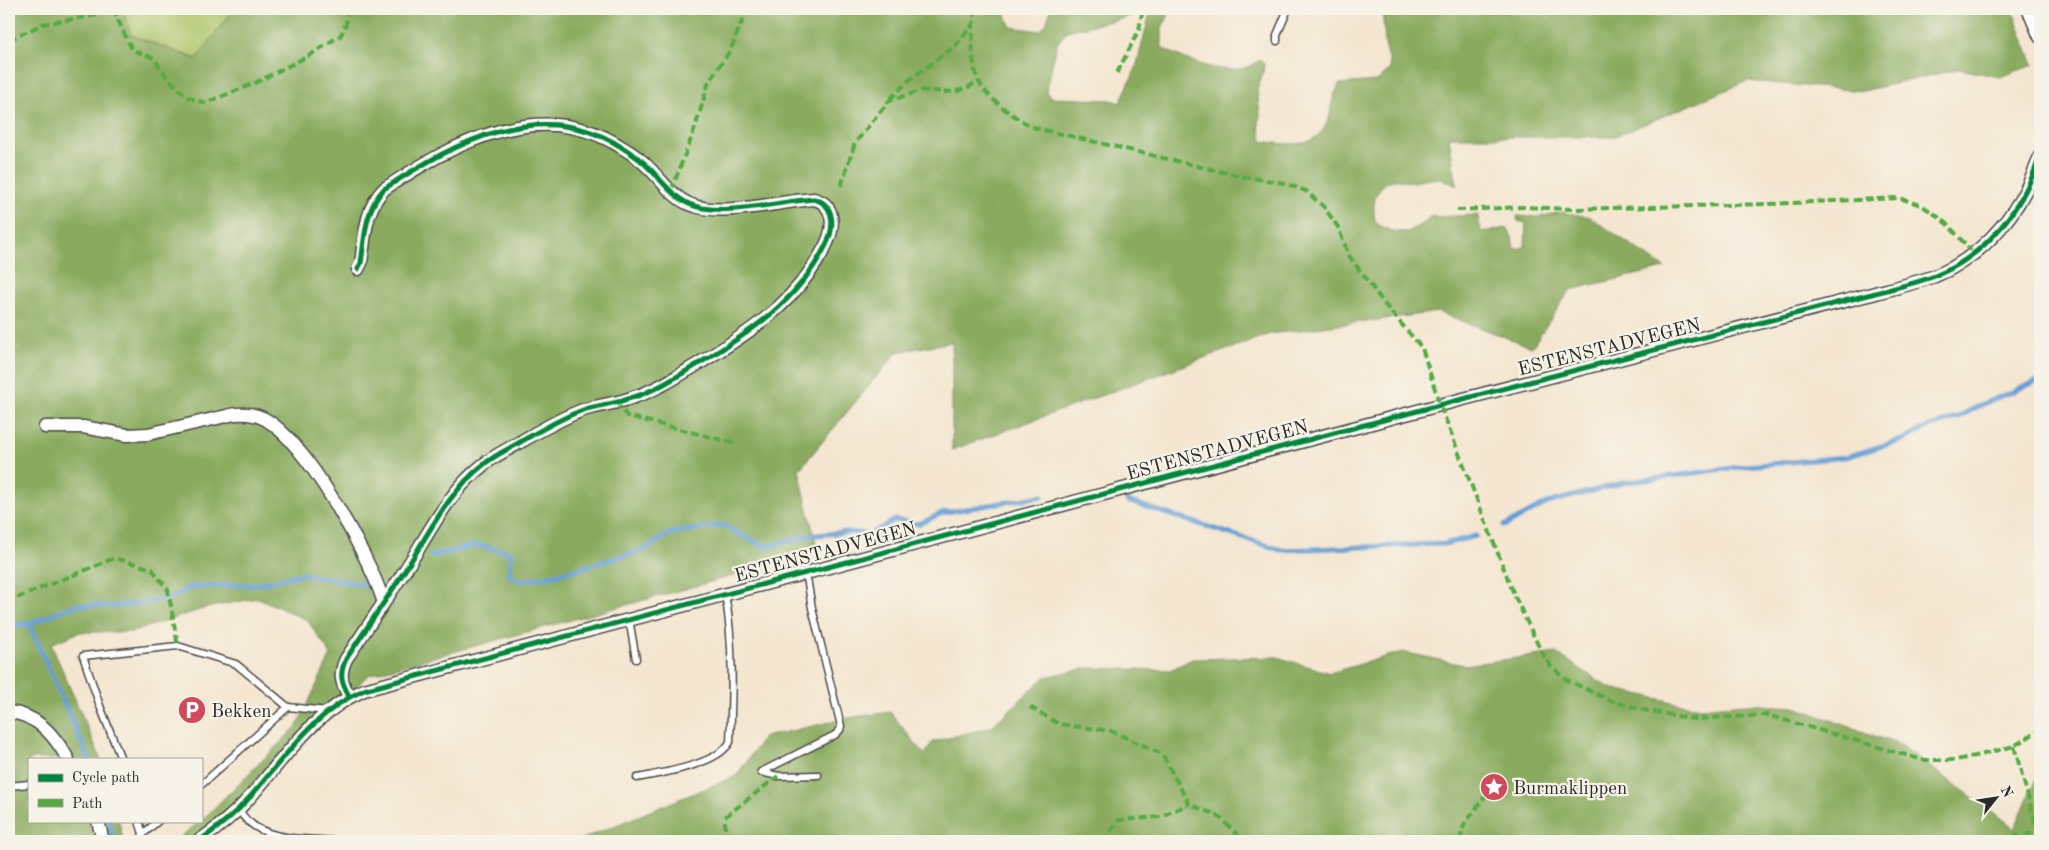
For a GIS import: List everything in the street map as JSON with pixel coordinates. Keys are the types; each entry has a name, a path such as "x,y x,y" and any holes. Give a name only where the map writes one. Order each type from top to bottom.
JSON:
{"street":[{"path":"2028,9 2040,37"},
{"path":"349,696 341,681 342,668 383,600 453,496 470,476 484,464 564,419 583,410 630,398 655,389 744,336 779,308 802,283 817,262 831,229 831,214 822,201 814,199 728,208 706,208 690,204 677,197 639,158 606,139 570,127 548,124 524,125 482,136 458,146 384,188 371,206 361,263 358,269"},
{"name":"ESTENSTADVEGEN","path":"199,841 238,809 327,711 349,696 390,681 1440,405 1859,298 1934,276 1955,267 1974,254 1998,231 2011,214 2023,193 2040,156"},
{"path":"45,427 83,427 127,435 155,432 235,414 247,413 264,418 296,448 323,485 365,557 383,600"},
{"path":"9,712 38,722 57,741 67,758"},
{"path":"98,822 102,841"}],"lane":[{"path":"1277,41 1277,36 1288,9"},
{"name":"ESTENSTADVEGEN","path":"806,572 841,726 835,735 761,772 778,776 818,775"},
{"name":"ESTENSTADVEGEN","path":"637,778 673,770 716,756 725,750 730,742 732,670 725,594"},
{"path":"629,619 636,659"},
{"path":"121,758 83,656 178,646 236,664 288,707 327,711"},
{"path":"202,784 288,707"},
{"path":"9,786 28,784"},
{"path":"238,809 248,822 269,834 341,841"},
{"path":"139,822 143,834 141,841"},
{"path":"143,834 157,822"}],"green space":[{"path":"9,9 123,9 131,35 196,59 234,9 1006,9 1005,14 1011,27 1040,31 1046,24 1051,9 1137,9 1132,15 1125,18 1067,31 1057,44 1046,92 1052,98 1111,100 1120,103 1136,68 1151,9 1169,9 1168,17 1162,27 1162,48 1181,57 1215,68 1237,69 1247,67 1261,60 1264,63 1263,73 1257,90 1262,141 1292,144 1302,143 1318,136 1329,118 1333,98 1339,84 1377,81 1390,69 1389,57 1386,52 1382,9 2012,9 2033,65 2000,77 1959,69 1863,91 1748,81 1613,137 1449,137 1457,186 1435,179 1413,182 1394,180 1382,186 1378,191 1374,204 1376,224 1391,231 1408,232 1430,217 1478,215 1481,232 1507,228 1512,237 1514,249 1525,247 1526,223 1518,221 1517,216 1539,217 1561,212 1590,217 1665,268 1570,290 1532,347 1438,312 1270,334 952,450 952,342 897,352 799,470 818,553 368,675 205,841 175,841 202,822 297,726 331,655 307,620 258,598 206,608 131,632 80,632 51,644 101,758 28,758 28,822 119,822 123,841 9,841"},
{"path":"123,9 234,9 197,59 131,35"},
{"path":"1402,652 1464,665 1556,653 1610,688 1700,708 1744,704 1795,707 1900,745 2015,828 2040,769 2040,831 2036,835 2040,837 2040,841 577,841 736,776 764,737 848,718 890,712 925,755 932,742 991,727 1045,677 1087,668 1170,670 1192,659 1277,657 1330,673"}],"waterway":[{"path":"1504,526 1547,503 1622,483 1746,466 1846,457 1905,439 1923,429 1958,417 1985,403 2040,380"},
{"path":"431,556 477,545 512,553 509,576 523,581 564,573 644,550 670,533 724,525 736,533 767,547 806,536 847,532 871,534 895,520 919,524 942,513 1042,496"},
{"path":"1127,501 1281,550 1444,544 1476,536"},
{"path":"9,628 18,624 29,624 76,605 118,606 155,601 174,596 191,587 260,584 302,574 367,585"},
{"path":"29,624 89,758"},
{"path":"109,822 113,841"}],"marked path":[{"path":"9,40 43,24 98,15 110,9"},
{"path":"113,9 132,50 154,58 166,76 187,97 205,103 253,84 310,55 341,35 346,24 348,9"},
{"path":"671,191 695,128 709,81 730,51 743,19 742,9"},
{"path":"975,9 973,56 976,75 989,96 1020,120 1036,128 1240,176 1284,183 1306,191 1324,207 1338,227 1349,256 1386,306 1422,348 1440,405 1515,597 1542,653 1551,666 1567,680 1609,700 1643,710 1694,719 1767,715 1923,760 1956,760 1984,754 2014,746 2040,730"},
{"path":"1117,73 1139,30 1142,13"},
{"path":"890,99 907,82 956,45 972,25"},
{"path":"841,186 855,143 889,101 922,90 958,91 978,81"},
{"path":"1457,210 1524,207 1574,209 1769,204 1899,198 1921,205 1932,212 1948,225 1974,254"},
{"path":"616,402 627,416 734,443"},
{"path":"17,598 115,558 152,569 168,590 178,646"},
{"path":"1030,707 1059,724 1111,731 1162,754 1189,804 1217,815 1241,838 1257,841"},
{"path":"2014,746 2035,822 2040,833"},
{"path":"725,841 725,817 778,776"},
{"path":"1460,841 1464,825 1488,792"},
{"path":"1103,841 1119,820 1159,817 1189,804"},
{"path":"1989,841 2039,832"}],"cycle path":[{"path":"349,696 342,678 342,669 346,659 443,510 472,475 497,455 544,428 583,410 625,400 657,388 736,340 771,314 801,283 826,245 832,224 826,206 814,199 733,209 702,208 689,204 673,193 637,157 623,148 592,133 561,125 531,125 500,131 469,141 440,155 384,189 369,214 361,263 358,269"},
{"path":"199,841 227,820 245,802 316,722 346,699 364,690 1440,405 1927,279 1954,267 1971,256 2001,228 2024,194 2040,156"}],"place":[{"name":"Bekken","path":"192,710"},
{"name":"Burmaklippen","path":"1494,787"}]}
